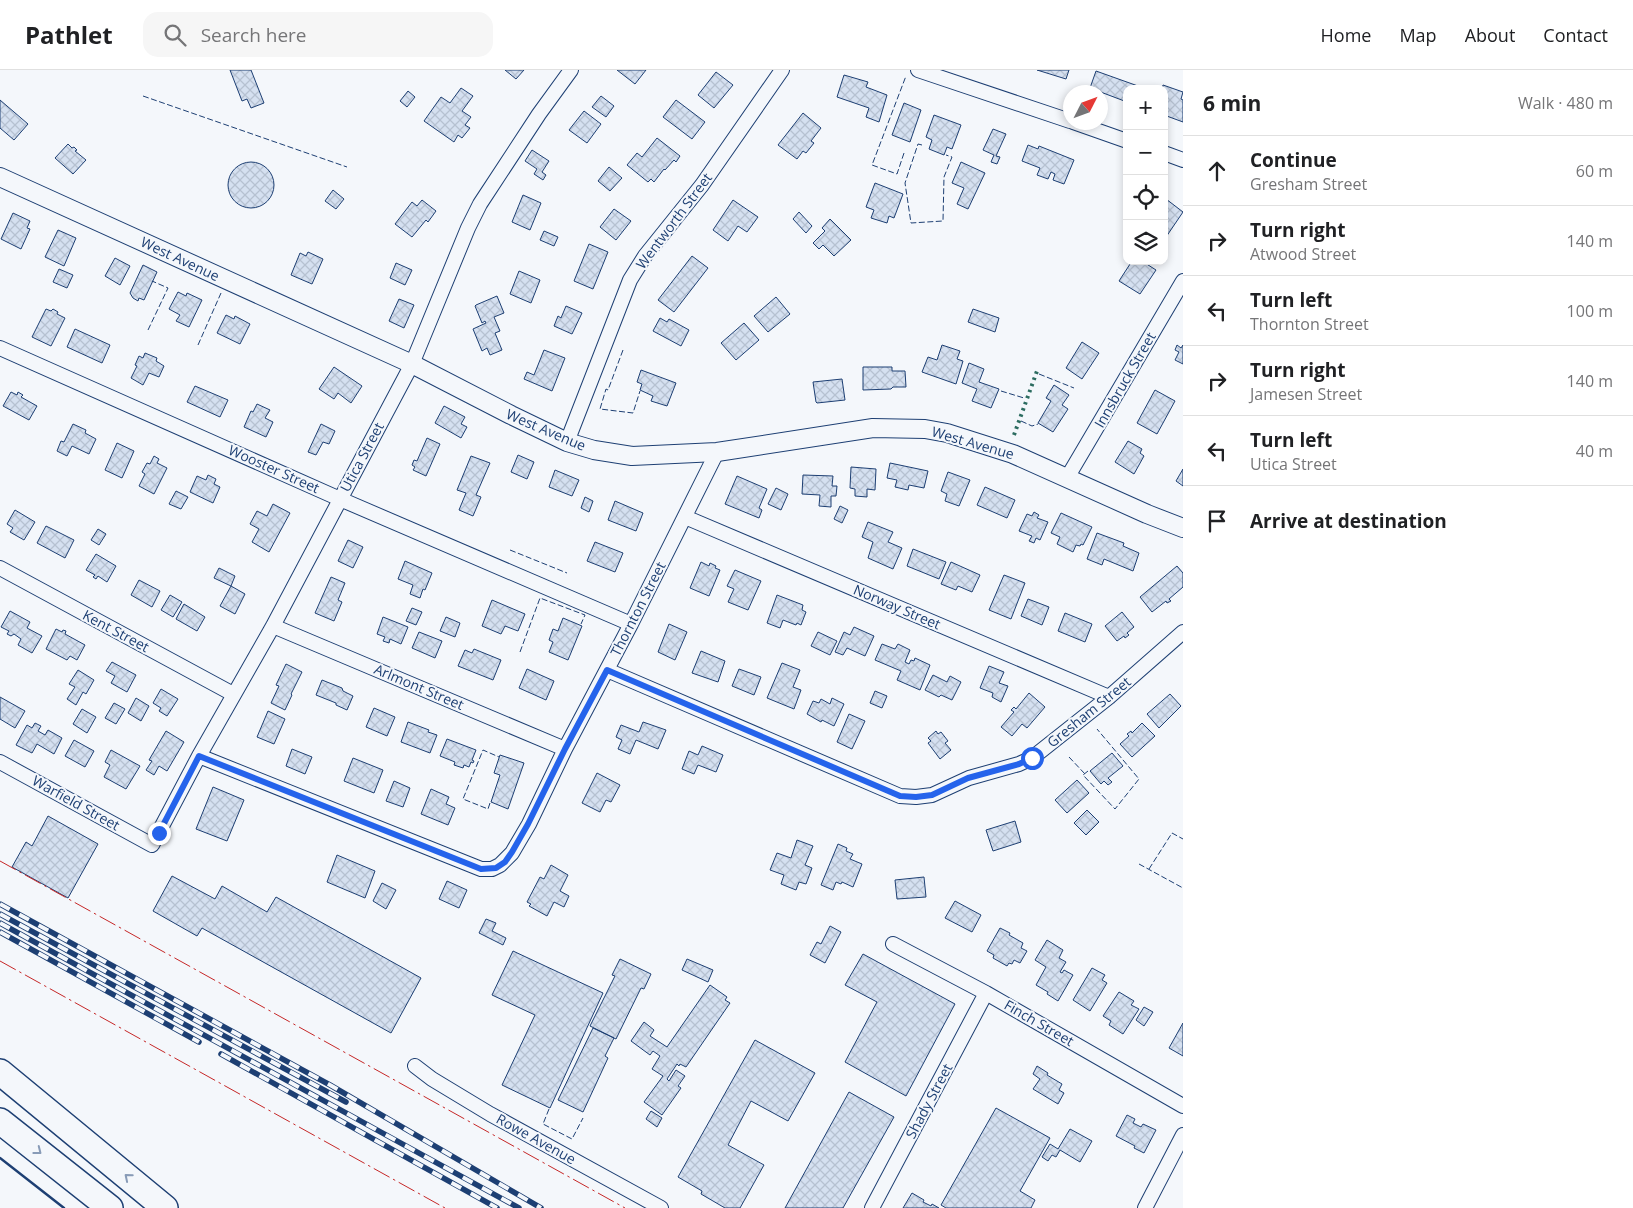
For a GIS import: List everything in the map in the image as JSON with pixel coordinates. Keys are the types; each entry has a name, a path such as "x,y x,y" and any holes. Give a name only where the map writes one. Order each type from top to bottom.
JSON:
{"highway":[{"path":"0,1072 165,1208"},
{"path":"0,1121 110,1208"}],"street":[{"name":"Utica Street","path":"152,845 233,694 273,626 412,364 468,228 480,204 539,114 571,70"},
{"name":"Wentworth Street","path":"567,442 630,280 646,256 702,185 782,70"},
{"path":"918,70 1063,119"},
{"path":"1096,130 1123,139"},
{"path":"1168,154 1183,160"},
{"name":"West Avenue","path":"1,178 412,364 510,415 567,442 594,450 632,456 716,452 873,428 925,430 947,433 992,446 1183,528"},
{"name":"Innsbruck Street","path":"1067,478 1183,281"},
{"name":"Wooster Street","path":"0,348 340,499 631,624"},
{"name":"Thornton Street","path":"199,756 481,869 496,868 505,862 528,824 631,624 716,452"},
{"name":"Norway Street","path":"685,517 1109,697"},
{"name":"Kent Street","path":"0,568 233,694"},
{"name":"Arlmont Street","path":"273,626 565,749"},
{"name":"Gresham Street","path":"607,670 900,796 916,797 932,795 968,778 1019,764 1043,750 1109,697 1183,632"},
{"name":"Warfield Street","path":"0,762 152,845"},
{"name":"Finch Street","path":"893,944 986,993 1183,1106"},
{"name":"Shady Street","path":"872,1208 986,993"},
{"name":"Rowe Avenue","path":"415,1066 432,1080 490,1114 661,1208"},
{"path":"1145,1208 1183,1135"}],"building":[{"path":"230,70 251,70 264,103 251,108 247,99 242,101"},
{"path":"505,70 524,70 516,79"},
{"path":"617,70 646,70 635,84"},
{"path":"1037,70 1069,70 1066,79"},
{"path":"1096,71 1135,85 1123,85 1123,100 1108,95 1108,85 1091,85"},
{"path":"716,72 733,85 714,108 698,95"},
{"path":"844,75 868,82 866,87 887,95 879,122 866,117 869,108 837,97"},
{"path":"1168,87 1183,92 1181,99 1183,100 1183,122 1168,116"},
{"path":"461,88 473,96 462,111 471,117 465,125 470,128 462,138 458,135 454,142 424,121 441,97 450,103"},
{"path":"408,91 415,97 407,107 400,101"},
{"path":"601,96 614,106 606,117 592,107"},
{"path":"0,100 28,124 14,140 0,128"},
{"path":"676,100 705,122 692,139 663,117"},
{"path":"904,103 921,110 910,142 892,135"},
{"path":"584,111 601,124 587,143 569,130"},
{"path":"803,113 821,128 811,141 814,143 806,153 803,151 797,159 778,145"},
{"path":"934,115 961,125 952,149 947,147 944,155 929,149 932,140 926,137"},
{"path":"993,129 1006,134 996,156 1000,157 997,164 991,162 994,155 983,150"},
{"path":"657,138 680,156 676,162 674,160 664,169 654,182 651,179 648,182 627,165 637,153 642,157"},
{"path":"68,144 72,148 74,147 77,150 75,151 86,160 73,174 55,158"},
{"path":"1028,145 1038,149 1039,146 1074,160 1064,184 1053,180 1055,174 1051,172 1048,179 1037,175 1040,168 1022,161"},
{"path":"532,150 549,161 542,172 546,175 543,180 534,174 537,169 525,161"},
{"path":"246,162 256,162 270,172 274,185 270,198 264,204 256,208 246,208 232,198 228,190 228,180 238,166"},
{"path":"961,162 985,173 968,209 957,204 964,188 952,183"},
{"path":"609,167 622,178 610,191 598,181"},
{"path":"875,183 903,194 894,218 889,216 887,223 871,218 874,210 866,207"},
{"path":"333,190 344,199 336,209 325,201"},
{"path":"523,195 541,203 530,230 512,222"},
{"path":"422,200 436,211 428,222 426,220 412,237 395,224 412,202 417,206"},
{"path":"733,200 758,217 747,232 738,226 728,241 713,230"},
{"path":"1168,201 1183,212 1168,234"},
{"path":"614,209 631,221 616,240 600,227"},
{"path":"799,212 812,226 806,233 793,219"},
{"path":"13,213 30,221 27,228 30,229 21,249 1,239"},
{"path":"830,219 851,240 834,256 823,245 819,249 813,243 825,231 822,228"},
{"path":"58,230 76,238 64,266 45,257"},
{"path":"544,231 558,237 554,246 540,240"},
{"path":"589,244 608,252 593,289 574,281"},
{"path":"308,252 323,259 312,284 291,275 300,253 306,256"},
{"path":"692,256 708,268 674,312 658,300"},
{"path":"115,258 130,266 120,285 105,276"},
{"path":"396,263 412,270 405,285 390,278"},
{"path":"143,265 157,272 144,300 139,298 138,301 130,293"},
{"path":"1129,265 1148,265 1156,270 1140,294 1119,281"},
{"path":"59,269 73,275 67,288 53,282"},
{"path":"519,271 540,280 531,303 510,294"},
{"path":"178,292 186,296 187,293 202,300 189,327 176,321 180,315 169,309"},
{"path":"497,296 504,313 494,317 500,331 495,333 502,350 490,355 487,348 482,351 473,329 486,323 485,321 482,323 475,306"},
{"path":"776,297 790,314 768,332 754,316"},
{"path":"399,299 414,305 404,328 389,321"},
{"path":"566,306 582,313 572,334 554,326 558,316 561,318"},
{"path":"46,309 51,311 53,309 58,312 57,314 65,318 51,346 32,337"},
{"path":"973,309 999,318 995,332 968,322"},
{"path":"226,315 234,319 235,316 250,324 240,344 217,333"},
{"path":"660,318 667,322 669,319 689,330 681,346 653,331"},
{"path":"744,323 759,340 736,360 721,343"},
{"path":"75,329 110,345 102,363 67,347"},
{"path":"1082,342 1099,353 1082,379 1066,368"},
{"path":"942,345 960,351 957,359 963,361 956,384 922,372 928,357 937,360"},
{"path":"1177,345 1181,348 1183,345 1183,364 1175,360 1179,352 1175,350"},
{"path":"544,350 565,358 552,391 524,379 527,372 534,375"},
{"path":"145,353 157,358 156,361 164,366 159,377 149,373 143,385 131,378 137,366 135,365 139,356 143,358"},
{"path":"969,363 984,369 979,382 999,389 991,408 972,401 977,389 962,383"},
{"path":"334,367 362,386 351,403 338,393 334,399 319,389"},
{"path":"863,367 892,367 892,371 905,371 906,387 863,390"},
{"path":"641,370 676,383 667,406 651,401 653,396 640,390 642,384 637,382"},
{"path":"842,379 845,400 816,402 813,382"},
{"path":"1054,385 1069,395 1062,405 1068,409 1053,432 1038,423 1051,401 1046,398"},
{"path":"195,386 228,400 220,417 187,402"},
{"path":"1155,390 1175,401 1157,434 1137,423"},
{"path":"11,392 17,395 18,392 23,395 21,397 37,406 29,420 3,406"},
{"path":"257,404 270,410 265,418 273,422 266,437 244,427 251,411 253,412"},
{"path":"444,406 465,417 461,424 467,427 461,438 435,423"},
{"path":"73,424 86,430 85,433 96,439 89,454 72,446 67,456 57,451 61,441 64,442"},
{"path":"321,424 335,431 329,444 323,442 316,455 308,452"},
{"path":"427,438 440,444 426,476 413,470 415,467 412,465 414,460 417,461"},
{"path":"1128,441 1142,449 1140,453 1144,456 1134,474 1115,462"},
{"path":"117,443 134,451 122,478 105,470"},
{"path":"518,455 534,462 527,479 511,472"},
{"path":"154,456 159,459 157,463 167,468 154,494 139,486 145,474 142,472 147,463 150,464"},
{"path":"471,456 490,463 476,495 481,497 473,516 459,510 466,493 457,490"},
{"path":"890,463 928,471 924,488 909,485 908,490 895,487 897,480 887,478"},
{"path":"851,467 876,469 875,490 867,489 867,497 855,496 855,489 850,488"},
{"path":"1183,469 1183,486 1176,481"},
{"path":"555,470 579,480 572,496 549,487"},
{"path":"948,472 970,480 959,506 945,501 947,494 941,491"},
{"path":"208,475 216,479 214,484 220,487 213,503 190,492 197,476 206,480"},
{"path":"803,475 833,476 832,486 837,486 836,496 831,496 831,507 819,506 820,495 802,494"},
{"path":"737,476 767,489 759,508 762,510 759,518 725,504"},
{"path":"985,487 1015,500 1007,518 977,505"},
{"path":"776,488 788,494 781,510 768,504"},
{"path":"176,491 188,497 181,509 169,504"},
{"path":"585,497 593,501 589,512 581,508"},
{"path":"615,501 643,513 636,531 608,520"},
{"path":"273,504 290,513 269,552 252,542 259,529 250,524 257,511 267,516"},
{"path":"840,506 848,510 842,523 834,519"},
{"path":"15,510 35,522 24,540 10,532 13,528 7,524"},
{"path":"1034,512 1039,515 1037,518 1048,522 1040,540 1036,538 1034,543 1029,541 1032,536 1019,531 1027,514 1032,516"},
{"path":"1061,513 1092,527 1083,545 1076,545 1073,552 1057,544 1060,537 1051,533"},
{"path":"868,522 893,532 888,542 902,548 893,569 868,558 873,542 862,537"},
{"path":"46,526 74,540 65,558 37,543"},
{"path":"98,529 106,534 99,545 91,540"},
{"path":"1097,533 1124,543 1123,546 1139,553 1133,571 1104,559 1102,565 1087,559"},
{"path":"348,540 363,547 353,568 338,561"},
{"path":"595,542 623,553 615,572 587,561"},
{"path":"913,549 946,562 939,579 907,566"},
{"path":"96,554 116,566 107,582 98,576 96,579 93,577 95,575 86,570"},
{"path":"405,561 432,573 420,598 410,594 413,585 398,579"},
{"path":"701,562 709,566 710,563 720,570 709,596 690,588"},
{"path":"951,562 980,575 972,592 958,586 956,590 941,584"},
{"path":"1177,566 1183,573 1183,587 1169,599 1171,601 1167,603 1166,601 1152,612 1140,597"},
{"path":"219,568 235,576 231,586 214,578"},
{"path":"735,570 761,581 748,610 728,602 734,589 727,586"},
{"path":"1004,575 1025,583 1011,619 989,610"},
{"path":"331,577 345,583 338,600 342,602 334,621 315,613"},
{"path":"139,580 160,591 152,607 131,595"},
{"path":"231,586 245,594 235,614 220,606"},
{"path":"170,595 182,602 173,617 161,610"},
{"path":"777,595 803,605 802,610 806,612 801,625 783,620 780,628 767,623"},
{"path":"1028,599 1049,607 1042,625 1021,616"},
{"path":"492,600 525,614 518,631 505,626 501,634 482,626"},
{"path":"184,604 205,617 197,631 176,619"},
{"path":"412,608 422,612 416,625 406,621"},
{"path":"10,611 30,622 27,628 42,636 32,653 18,645 21,639 14,634 11,636 7,634 9,631 1,627"},
{"path":"1122,612 1134,627 1127,633 1129,635 1117,641 1105,626"},
{"path":"1065,613 1092,624 1085,642 1058,631"},
{"path":"383,617 408,627 401,644 390,639 389,643 383,641 385,637 377,634"},
{"path":"446,617 460,623 455,637 440,631"},
{"path":"563,618 582,626 568,660 549,652 553,642 549,640 553,629 558,631"},
{"path":"669,624 687,632 675,660 658,652"},
{"path":"854,627 874,636 865,656 847,648 843,655 835,652 844,632 850,635"},
{"path":"56,629 62,632 63,630 66,631 65,634 85,645 77,660 70,656 67,660 46,649"},
{"path":"419,632 442,641 435,658 412,648"},
{"path":"818,632 837,641 830,655 811,646"},
{"path":"882,644 895,649 898,644 910,650 905,662 909,664 915,658 930,665 920,690 897,680 901,671 875,660"},
{"path":"474,649 501,660 493,680 458,666 465,650 472,653"},
{"path":"701,651 725,661 718,682 692,673"},
{"path":"112,662 136,675 127,692 111,683 115,676 106,671"},
{"path":"782,663 800,670 793,687 801,690 794,709 767,698"},
{"path":"286,664 302,672 285,710 271,703 279,686 276,685"},
{"path":"989,666 1004,672 999,683 1008,686 1001,702 992,697 993,693 980,688"},
{"path":"527,669 554,681 546,700 519,688"},
{"path":"739,669 761,677 754,695 732,686"},
{"path":"78,670 94,680 86,694 83,692 76,705 67,699 75,687 69,684"},
{"path":"933,675 947,682 950,676 961,682 952,700 941,695 939,697 925,690"},
{"path":"322,680 342,688 343,691 353,696 347,710 336,705 336,703 316,695"},
{"path":"161,689 178,699 167,716 159,711 161,708 153,703"},
{"path":"875,691 887,696 882,708 870,703"},
{"path":"1029,693 1045,707 1027,728 1022,724 1012,736 1001,727 1014,712 1011,710 1014,707 1016,709"},
{"path":"1170,694 1181,706 1159,728 1147,714"},
{"path":"0,697 25,711 15,728 0,719"},
{"path":"136,698 149,706 141,721 128,713"},
{"path":"832,698 844,704 834,726 822,720 821,722 807,714 813,701 819,703 821,699 830,704"},
{"path":"114,703 125,709 116,724 105,718"},
{"path":"374,708 395,717 387,736 366,727"},
{"path":"82,709 96,717 87,733 73,724"},
{"path":"268,711 285,719 274,744 257,737"},
{"path":"849,714 865,721 852,749 837,742"},
{"path":"408,722 437,735 430,753 401,742"},
{"path":"643,722 666,730 658,749 636,740 630,754 618,749 622,740 616,737 621,725 639,732"},
{"path":"35,723 41,726 38,731 45,735 48,730 62,738 54,754 37,744 32,753 16,745 27,725 32,728"},
{"path":"1142,723 1155,736 1132,757 1120,744 1129,736 1127,734 1131,731 1132,733"},
{"path":"166,731 184,742 167,771 159,766 154,775 146,770 152,761 149,760"},
{"path":"936,731 938,734 941,732 948,741 945,743 951,750 940,759 928,743 931,741 928,738"},
{"path":"447,739 476,750 472,760 474,761 473,763 471,762 469,767 464,765 463,768 454,765 455,762 440,756"},
{"path":"74,740 94,751 85,767 65,756"},
{"path":"702,746 723,755 716,772 698,765 694,774 682,769 689,751 698,755"},
{"path":"292,749 312,757 305,774 286,766"},
{"path":"111,750 140,766 126,789 104,777 110,765 105,762"},
{"path":"1112,753 1123,766 1108,778 1112,782 1108,785 1104,781 1101,784 1090,771"},
{"path":"500,755 524,763 508,809 491,802 500,775 494,773"},
{"path":"353,758 383,770 374,793 344,781"},
{"path":"597,773 620,785 611,802 606,800 600,812 582,803"},
{"path":"1077,780 1089,793 1067,813 1055,800"},
{"path":"394,781 410,788 403,807 386,801"},
{"path":"213,787 244,800 227,841 196,829"},
{"path":"431,789 449,797 446,804 455,808 448,825 421,814"},
{"path":"1087,810 1099,822 1086,835 1074,823"},
{"path":"48,816 98,844 68,898 12,867 26,842 32,846"},
{"path":"1015,821 1021,842 993,851 986,830"},
{"path":"797,840 813,846 805,865 812,868 806,884 799,882 796,890 781,884 784,875 770,870 777,853 791,858"},
{"path":"838,844 847,848 846,851 853,854 850,859 862,864 853,887 842,882 841,884 836,882 833,890 821,885"},
{"path":"337,855 375,871 365,898 327,882"},
{"path":"551,865 568,875 560,891 569,896 564,907 554,902 547,916 529,906 531,904 527,902 540,877 544,879"},
{"path":"172,876 215,899 222,886 267,912 276,897 421,978 391,1033 202,928 197,936 153,911"},
{"path":"924,877 926,897 897,899 895,880"},
{"path":"447,881 467,890 459,908 439,899"},
{"path":"382,883 396,890 386,909 373,901"},
{"path":"955,901 981,915 972,932 945,918"},
{"path":"486,919 496,923 492,931 506,938 503,945 479,933"},
{"path":"830,926 841,932 825,963 810,955 817,942 821,944"},
{"path":"1000,928 1023,943 1021,948 1027,951 1020,963 1014,960 1012,964 1009,963 1007,966 993,958 994,955 987,951"},
{"path":"1047,940 1063,950 1059,958 1066,962 1060,972 1062,973 1064,970 1073,975 1058,1001 1036,985 1046,967 1035,960"},
{"path":"513,951 603,993 550,1108 502,1085 535,1015 492,995"},
{"path":"863,954 955,1004 906,1096 845,1062 877,1002 845,985"},
{"path":"620,959 651,974 644,989 641,988 616,1039 590,1026 615,976 612,975"},
{"path":"687,959 713,970 708,982 682,970"},
{"path":"1092,968 1105,975 1102,980 1107,983 1090,1011 1073,1000"},
{"path":"710,985 727,997 725,1000 730,1003 686,1067 677,1064 667,1079 669,1081 676,1070 685,1076 678,1086 681,1088 662,1115 644,1102 663,1076 652,1069 660,1056 653,1051 650,1055 631,1041 644,1022 654,1030 650,1036 667,1047"},
{"path":"1119,992 1134,1001 1131,1005 1139,1009 1123,1034 1109,1025 1111,1021 1103,1016"},
{"path":"1144,1007 1153,1012 1144,1026 1136,1020"},
{"path":"1183,1023 1183,1056 1169,1048"},
{"path":"593,1028 614,1038 605,1056 608,1058 583,1112 558,1100"},
{"path":"755,1040 815,1073 788,1121 751,1101 728,1145 764,1165 740,1208 725,1208 701,1194 702,1191 678,1177"},
{"path":"1037,1066 1062,1084 1059,1090 1064,1093 1058,1104 1033,1089 1040,1079 1033,1074"},
{"path":"849,1092 894,1117 843,1208 785,1208"},
{"path":"996,1108 1050,1138 1020,1191 1035,1200 1031,1208 946,1208 941,1205"},
{"path":"651,1111 662,1118 657,1127 646,1119"},
{"path":"1127,1115 1135,1119 1133,1123 1141,1127 1143,1124 1156,1130 1144,1153 1116,1136"},
{"path":"1070,1129 1092,1141 1080,1162 1060,1150 1056,1157 1052,1155 1048,1161 1042,1157 1050,1144 1058,1149"},
{"path":"912,1193 924,1200 923,1202 939,1208 903,1208"}],"railway":[{"path":"0,904 330,1085 541,1208"},
{"path":"0,914 346,1102"},
{"path":"0,923 519,1208"},
{"path":"0,932 199,1042"},
{"path":"221,1054 497,1208"}],"hedge":[{"path":"1014,435 1037,371"}],"fence":[{"path":"904,153 897,174 872,165 906,76"},
{"path":"143,96 347,167"},
{"path":"922,145 918,144 905,183 911,223 943,221 944,177 952,157 946,155"},
{"path":"148,330 168,288 152,281"},
{"path":"198,345 221,293"},
{"path":"623,350 608,390 606,389 600,409 633,413 640,391"},
{"path":"1039,374 1074,388"},
{"path":"1001,391 1024,398"},
{"path":"1021,421 1032,426 1038,424"},
{"path":"510,550 567,573"},
{"path":"520,652 540,598 585,615 581,624"},
{"path":"1088,771 1083,775 1115,809 1139,779 1097,729"},
{"path":"490,803 488,809 463,799 483,750 499,757"},
{"path":"1069,757 1085,774"},
{"path":"1149,869 1172,833 1183,839"},
{"path":"1139,864 1183,888"},
{"path":"549,1109 543,1124 572,1139 583,1118"}],"wall":[{"path":"0,1158 64,1208"}],"power":[{"path":"0,861 625,1208"},
{"path":"0,961 445,1208"}],"route":[{"path":"159,833 199,756 481,869 496,868 505,862 528,824 607,670 900,796 932,795 968,778 1019,764 1032,758"}]}
